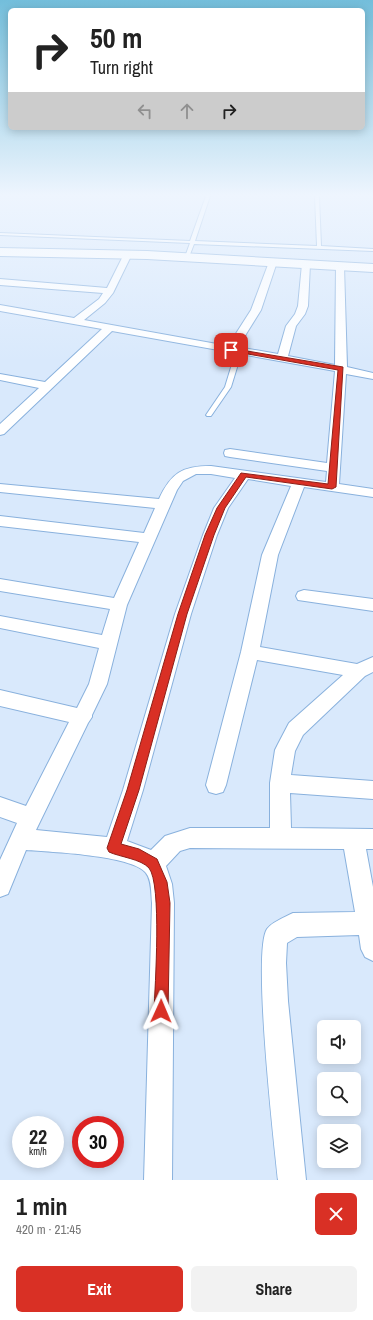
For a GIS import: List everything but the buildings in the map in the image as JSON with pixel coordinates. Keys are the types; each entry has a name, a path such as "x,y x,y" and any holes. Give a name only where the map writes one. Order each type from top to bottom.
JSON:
{"main road":[{"path":"0,252 128,254 373,268"}],"street":[{"path":"75,322 102,300 110,291 128,254"},
{"path":"235,350 256,310 273,262"},
{"path":"282,358 291,326 300,314 303,306 306,264"},
{"path":"332,487 332,468 337,434 341,369 340,266"},
{"path":"0,282 110,291"},
{"path":"0,308 282,358 373,376"},
{"path":"0,431 109,328"},
{"path":"0,377 48,386"},
{"path":"230,453 332,468"},
{"path":"0,886 20,839 83,717 98,684 119,605 148,538 178,478 194,470 244,475 373,493"},
{"path":"114,848 133,790 183,614 210,535 221,508 244,475"},
{"path":"216,785 250,652 270,554 299,483"},
{"path":"0,488 164,504"},
{"path":"0,521 148,538"},
{"path":"0,585 119,605"},
{"path":"304,596 373,605"},
{"path":"0,622 109,643"},
{"path":"250,652 366,667"},
{"path":"281,838 280,783 285,750 296,729 366,667"},
{"path":"0,698 83,717"},
{"path":"280,783 373,790"},
{"path":"0,807 31,818"},
{"path":"153,864 173,843 190,838 363,839 373,949"},
{"path":"20,839 114,848 134,853 153,864 161,882 163,903 158,1180"},
{"path":"292,1180 275,1001 274,963 276,937 293,925 371,923"}],"lane":[{"path":"187,257 189,251"},
{"path":"210,415 228,387 235,350"}],"route":[{"path":"161,1011 163,903 161,882 153,864 134,853 114,848 133,790 183,614 210,535 221,508 244,475 332,487 332,468 337,434 341,369 231,350"}]}
